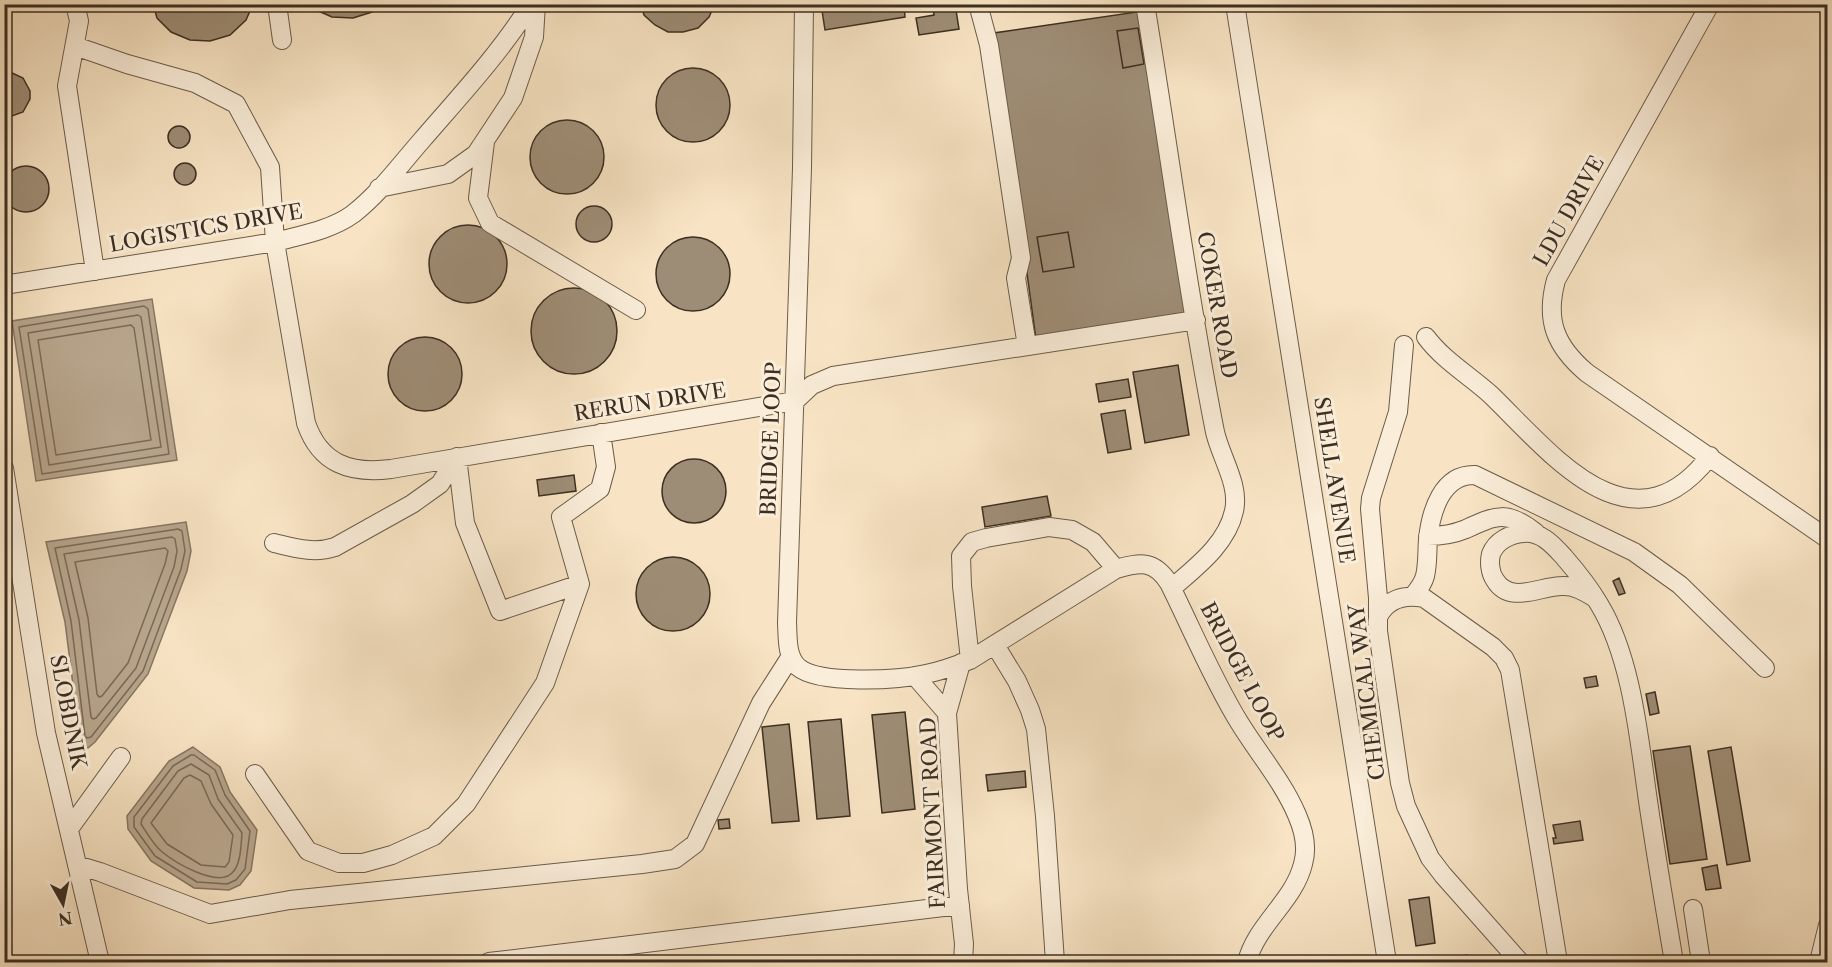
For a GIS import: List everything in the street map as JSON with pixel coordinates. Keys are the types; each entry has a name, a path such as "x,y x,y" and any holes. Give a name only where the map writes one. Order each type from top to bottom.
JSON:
{"street":[{"path":"75,4 79,21 67,86 95,271"},
{"path":"277,4 282,40"},
{"name":"LOGISTICS DRIVE","path":"4,285 275,242 311,233 337,223 352,214 379,188 491,61 531,4"},
{"path":"379,188 448,174 476,154 513,98 534,37 536,4"},
{"name":"BRIDGE LOOP","path":"804,4 802,177 787,623 791,656 797,666 808,673 822,677 897,678 945,670 995,645 1116,569 1136,564 1149,564 1157,568 1172,588 1238,721 1290,799 1303,831 1305,854 1298,879 1260,933 1247,963"},
{"path":"978,4 989,45 1021,258 1016,278 1027,346"},
{"name":"COKER ROAD","path":"1145,4 1216,433 1235,496 1234,512 1229,527 1216,546 1172,588"},
{"name":"SHELL AVENUE","path":"1235,4 1387,963"},
{"name":"LDU DRIVE","path":"1710,4 1564,262 1556,280 1551,305 1555,331 1571,360 1587,373 1827,539"},
{"name":"RERUN DRIVE","path":"75,46 127,64 195,83 236,104 270,167 275,242 302,403 311,437 320,451 339,464 363,471 391,469 795,401 812,385 833,376 1196,320"},
{"path":"485,140 478,198 490,222 636,310"},
{"path":"1426,337 1434,348 1474,380 1576,476 1614,495 1642,498 1673,490 1700,470 1710,456"},
{"name":"CHEMICAL WAY","path":"1404,345 1398,412 1371,498 1370,509 1378,617 1401,783 1406,806 1430,858 1520,963"},
{"path":"255,774 308,851 339,863 363,863 392,855 434,836 466,804 545,683 580,584 561,517 600,489 606,467 600,433"},
{"path":"274,543 313,552 335,547 412,504 440,484 457,457"},
{"path":"457,457 465,524 500,611 580,584"},
{"name":"SLOBDNIK","path":"4,468 46,733 100,963"},
{"path":"1413,596 1420,588 1425,576 1428,537 1441,495 1449,483 1465,475 1475,475 1634,552 1680,585 1765,668"},
{"path":"1428,537 1454,533 1482,520 1504,517 1525,523 1551,543 1580,575 1595,598 1614,636 1630,690 1674,963"},
{"path":"966,661 962,556 972,542 1049,527 1072,530 1093,542 1116,569"},
{"path":"1538,534 1527,532 1514,534 1503,539 1494,547 1490,556 1490,567 1492,577 1498,585 1506,591 1517,594 1562,586 1574,587 1595,598"},
{"path":"1378,617 1391,601 1413,596 1433,603 1504,658 1510,670 1557,963"},
{"path":"995,645 1017,681 1036,729 1045,816 1055,963"},
{"path":"77,865 210,914 290,900 526,877 675,859 695,844 761,703 791,656"},
{"name":"FAIRMONT ROAD","path":"963,963 964,944 947,713 966,661"},
{"path":"915,676 947,713"},
{"path":"69,829 121,757"},
{"path":"489,963 960,905"},
{"path":"1693,909 1701,963"},
{"path":"1819,963 1827,925"}],"water":[{"path":"152,299 177,460 36,481 12,321"},
{"path":"186,522 191,551 187,571 148,674 95,742 88,748 84,747 80,740 65,622 46,542"},
{"path":"193,747 220,767 230,792 257,830 251,871 240,885 229,890 194,888 151,861 128,829 127,816 169,761"}],"building":[{"path":"153,4 253,4 246,20 230,35 210,41 190,40 171,32 157,18"},
{"path":"309,4 380,4 372,12 353,18 332,17 314,9"},
{"path":"641,4 715,4 709,17 698,28 683,32 668,32 655,25 644,15"},
{"path":"821,4 831,4 831,7 849,4 904,4 905,17 825,30"},
{"path":"933,4 955,4 959,29 919,35 916,18 934,15"},
{"path":"1605,4 1630,4 1620,11 1614,11"},
{"path":"1143,11 1190,315 1036,339 994,33"},
{"path":"1138,28 1144,64 1123,68 1117,31"},
{"path":"693,68 714,74 724,84 730,105 724,126 714,136 693,142 672,136 662,126 656,105 662,84 672,74"},
{"path":"10,72 23,78 30,91 30,99 23,112 4,117 4,73"},
{"path":"560,120 574,120 588,126 598,136 604,150 604,164 598,178 588,188 574,194 560,194 546,188 536,178 530,164 530,150 536,136 546,126"},
{"path":"175,126 183,126 190,133 190,141 183,148 175,148 168,141 168,133"},
{"path":"1828,132 1828,150 1822,143 1823,135"},
{"path":"181,163 189,163 196,170 196,178 189,185 181,185 174,178 174,170"},
{"path":"26,166 42,173 49,189 42,205 26,212 10,205 3,189 10,173"},
{"path":"594,206 607,211 612,224 607,237 594,242 581,237 576,224 581,211"},
{"path":"468,225 483,228 496,236 504,249 507,264 504,279 496,292 483,300 468,303 453,300 440,292 432,279 429,264 432,249 440,236 453,228"},
{"path":"1068,232 1074,267 1043,272 1037,237"},
{"path":"693,237 714,243 724,253 730,274 724,295 714,305 693,311 672,305 662,295 656,274 662,253 672,243"},
{"path":"574,288 591,291 605,300 614,314 617,331 614,348 605,362 591,371 574,374 557,371 543,362 534,348 531,331 534,314 543,300 557,291"},
{"path":"425,337 446,343 456,353 462,374 456,395 446,405 425,411 404,405 394,395 388,374 394,353 404,343"},
{"path":"1178,365 1189,435 1145,443 1133,372"},
{"path":"1128,379 1131,397 1099,402 1096,384"},
{"path":"1125,410 1131,449 1108,453 1101,414"},
{"path":"688,459 700,459 717,468 724,479 726,491 724,503 717,514 700,523 688,523 676,518 667,509 662,497 662,485 667,473 676,464"},
{"path":"574,475 576,491 539,496 537,480"},
{"path":"1047,496 1051,516 985,527 982,507"},
{"path":"673,557 694,563 704,573 710,594 704,615 694,625 673,631 652,625 642,615 636,594 642,573 652,563"},
{"path":"1619,578 1625,593 1619,595 1613,581"},
{"path":"1596,676 1598,686 1586,688 1584,678"},
{"path":"1655,692 1659,713 1650,715 1646,694"},
{"path":"905,712 915,809 882,813 872,715"},
{"path":"841,719 850,816 817,819 808,722"},
{"path":"789,724 799,821 772,823 762,727"},
{"path":"1690,746 1707,859 1670,864 1653,751"},
{"path":"1731,747 1750,861 1727,865 1708,751"},
{"path":"1025,771 1026,787 988,791 986,775"},
{"path":"729,819 730,828 719,829 718,820"},
{"path":"1580,821 1583,840 1554,844 1553,838 1556,838 1553,825"},
{"path":"1717,865 1721,888 1706,890 1702,868"},
{"path":"1429,897 1435,943 1416,946 1409,900"},
{"path":"1467,955 1468,962 1433,961"}]}
